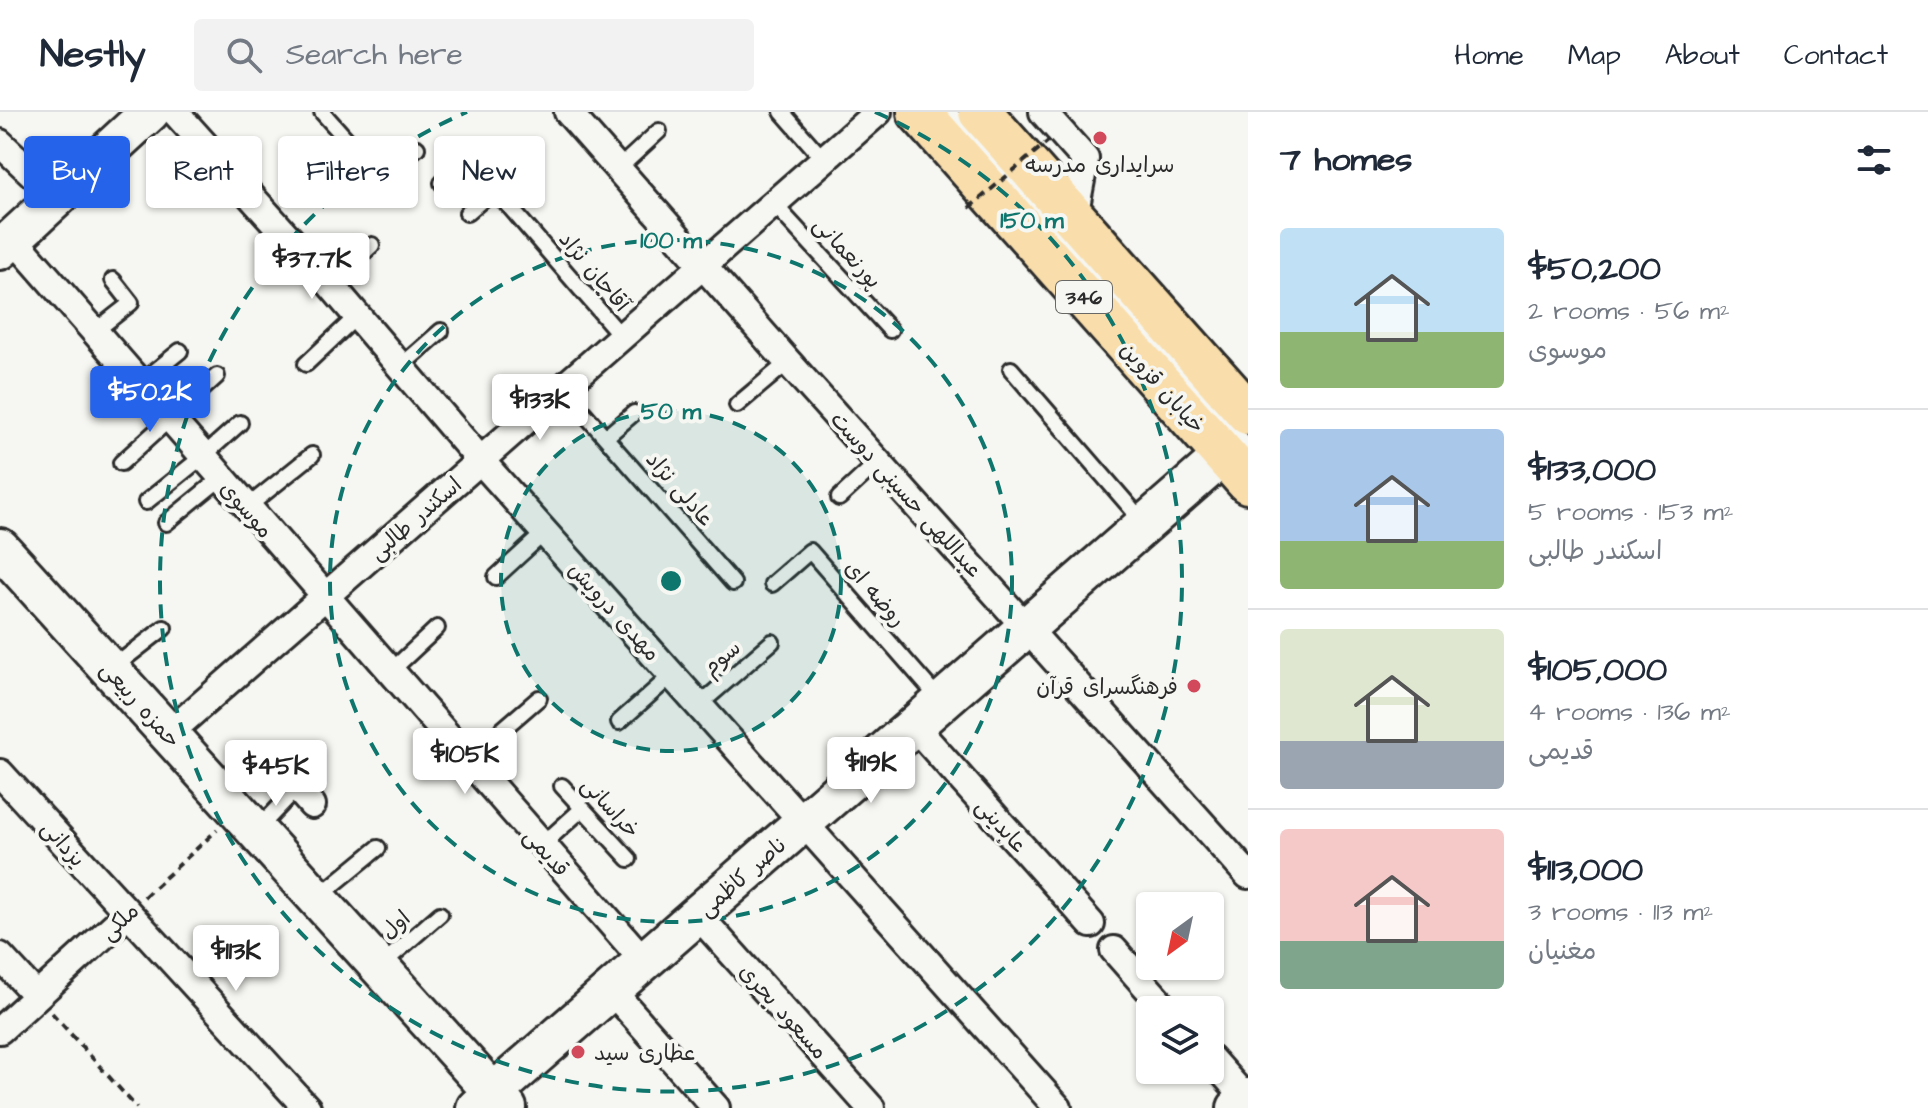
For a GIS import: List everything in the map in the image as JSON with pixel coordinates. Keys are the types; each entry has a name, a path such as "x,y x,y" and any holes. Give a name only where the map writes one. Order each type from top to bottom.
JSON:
{"main road":[{"path":"124,136 150,112"},
{"name":"خیابان قزوین","path":"919,112 1240,462"},
{"name":"346","path":"980,112 1248,413"},
{"path":"6,244 45,208"},
{"name":"ناصر کاظمی","path":"492,1103 611,990 1145,524 1240,462"},
{"name":"حمزه ربیعی","path":"0,548 379,967 492,1103"}],"street":[{"name":"مهدی درویش","path":"175,112 330,284 481,461 1058,1108"},
{"name":"عبداللهی حسینی دوست","path":"568,112 1248,875"},
{"name":"اسکندر طالبی","path":"168,734 878,112"},
{"path":"1043,112 1085,159 1074,217"},
{"path":"0,143 24,166"},
{"name":"موسوی","path":"6,244 94,332 324,598"},
{"name":"قدیمی","path":"324,598 644,961"},
{"name":"عابدینی","path":"928,714 1091,924"},
{"name":"یزدانی","path":"0,773 307,1108"},
{"name":"ملکی","path":"0,1030 128,913"},
{"name":"مسعود بحری","path":"698,915 871,1108"},
{"path":"1114,950 1155,996"},
{"path":"0,956 37,996"},
{"path":"611,990 716,1108"},
{"path":"1224,1076 1245,1102"}],"lane":[{"path":"322,112 343,136"},
{"path":"782,112 824,160"},
{"path":"949,112 1240,462"},
{"path":"618,169 659,131"},
{"name":"پورنعمانی","path":"774,204 890,330"},
{"path":"467,213 473,208"},
{"name":"آقاجان نژاد","path":"511,208 622,337"},
{"path":"330,284 372,245"},
{"path":"94,332 131,303 113,280"},
{"path":"306,364 357,316"},
{"path":"401,366 441,331"},
{"path":"139,384 180,351"},
{"path":"737,405 788,362"},
{"path":"1011,369 1145,524"},
{"path":"121,463 217,376"},
{"name":"عادلی نژاد","path":"563,389 733,583"},
{"path":"606,437 634,413"},
{"path":"146,502 240,423"},
{"path":"246,508 312,455"},
{"path":"839,498 878,462"},
{"path":"166,523 221,478"},
{"path":"496,577 545,532"},
{"name":"روضه ای","path":"772,584 810,551 928,714"},
{"path":"110,670 164,628"},
{"path":"390,672 437,628"},
{"name":"سوم","path":"699,705 772,642"},
{"path":"619,722 672,675"},
{"path":"467,760 539,698"},
{"name":"خراسانی","path":"562,786 629,859"},
{"path":"247,821 305,797"},
{"path":"542,845 582,809"},
{"path":"316,898 378,848"},
{"name":"اول","path":"379,967 440,914"}],"path":[{"path":"969,208 1053,137"},
{"name":"ملکی","path":"128,913 247,821"},
{"path":"37,996 137,1108"}],"place":[{"name":"سرایداری مدرسه","path":"1100,138"},
{"name":"فرهنگسرای قرآن","path":"1194,686"},
{"name":"عطاری سید","path":"578,1052"}]}
